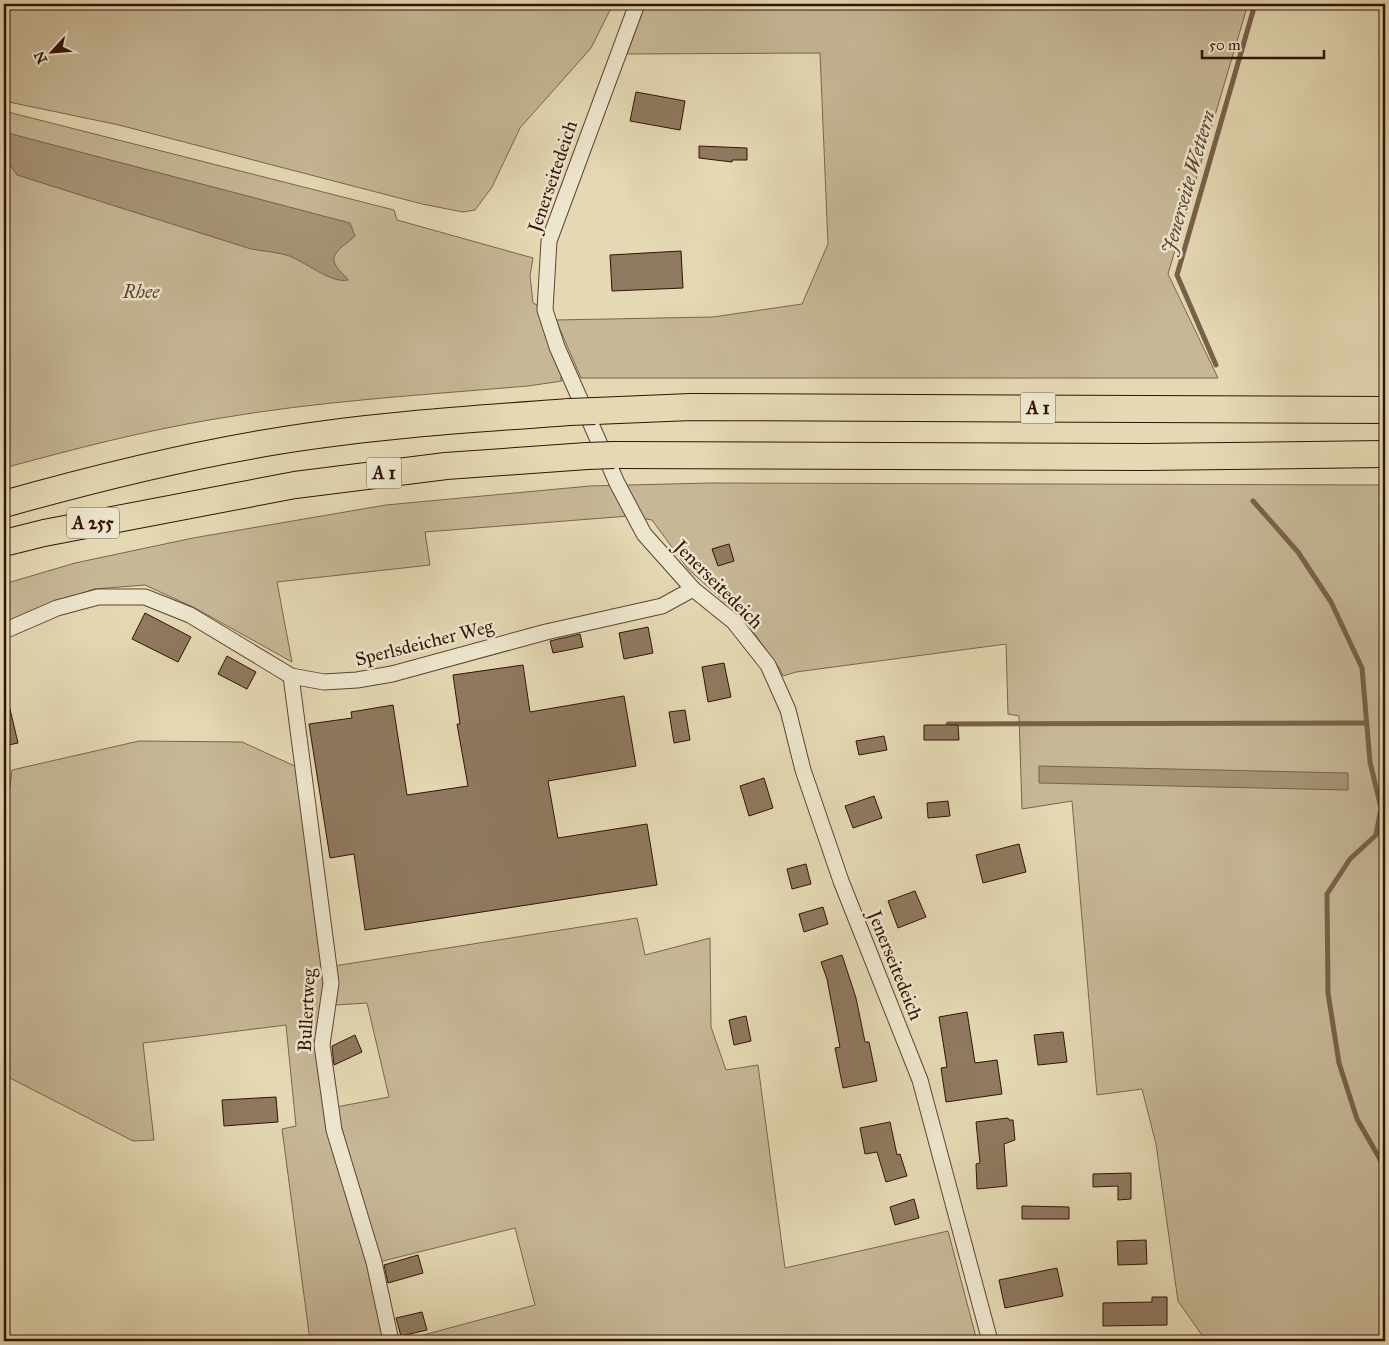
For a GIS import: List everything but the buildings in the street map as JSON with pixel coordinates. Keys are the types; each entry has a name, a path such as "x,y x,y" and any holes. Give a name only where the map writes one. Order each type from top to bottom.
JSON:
{"highway":[{"name":"A 1","path":"4,504 103,477 284,440 432,422 595,410 691,406 1385,410"},
{"name":"A 1","path":"4,562 182,506 295,485 400,471 516,459 614,455 1145,457 1385,454"},
{"name":"A 255","path":"4,543 44,533 182,506"}],"street":[{"name":"Jenerseitedeich","path":"637,4 549,241 545,310 557,347 617,483 644,534 693,589 734,622 768,665 788,710 803,770 841,881 920,1080 990,1341"},
{"name":"Sperlsdeicher Weg","path":"4,631 57,608 98,597 145,597 190,615 291,676 324,682 357,680 392,674 546,632 662,606 693,589"},
{"name":"Bullertweg","path":"291,676 331,983 322,1046 334,1130 374,1262 391,1341"}],"green space":[{"path":"4,4 613,4 591,48 520,128 492,187 475,210 463,212 422,204 119,125 4,101"},
{"path":"1248,4 1168,274 1218,378 581,378 556,320 713,317 802,304 828,244 820,53 627,54 645,5"},
{"name":"Rhee","path":"4,111 394,210 397,220 533,258 530,276 533,303 537,305 542,325 568,377 560,378 562,381 528,386 332,403 215,419 109,441 4,468"},
{"path":"710,483 1385,485 1385,1341 1206,1341 1178,1301 1156,1144 1142,1089 1097,1095 1072,801 1022,809 1019,716 1008,714 1006,644 796,672 783,676 744,619 688,569 652,520 629,516 425,532 430,565 277,582 292,662 195,608 145,585 94,589 4,624 4,584 75,563 193,538 386,505 590,486"},
{"path":"139,741 242,742 297,767 325,983 318,1045 386,1341 310,1341 282,1129 296,1126 286,1025 143,1043 154,1140 133,1141 4,1075 4,832 12,770"},
{"path":"637,918 645,955 710,938 711,1027 726,1070 758,1065 785,1268 948,1231 977,1341 401,1341 535,1305 515,1228 379,1262 336,1107 389,1097 367,1003 335,1005 334,966"}],"shaded area":[{"path":"4,132 350,223 355,236 340,248 334,260 336,266 348,280 325,275 286,255 251,249 17,175 4,157"},
{"path":"1039,766 1348,773 1348,790 1039,783"}],"waterway":[{"name":"Jenerseite Wettern","path":"1216,365 1177,275 1255,4"},
{"name":"Jenerseite Wettern","path":"1253,501 1298,552 1331,602 1362,668 1370,762 1381,808 1376,835 1350,859 1327,894 1328,993 1339,1063 1357,1119 1385,1168"},
{"path":"948,724 1366,723"}]}
